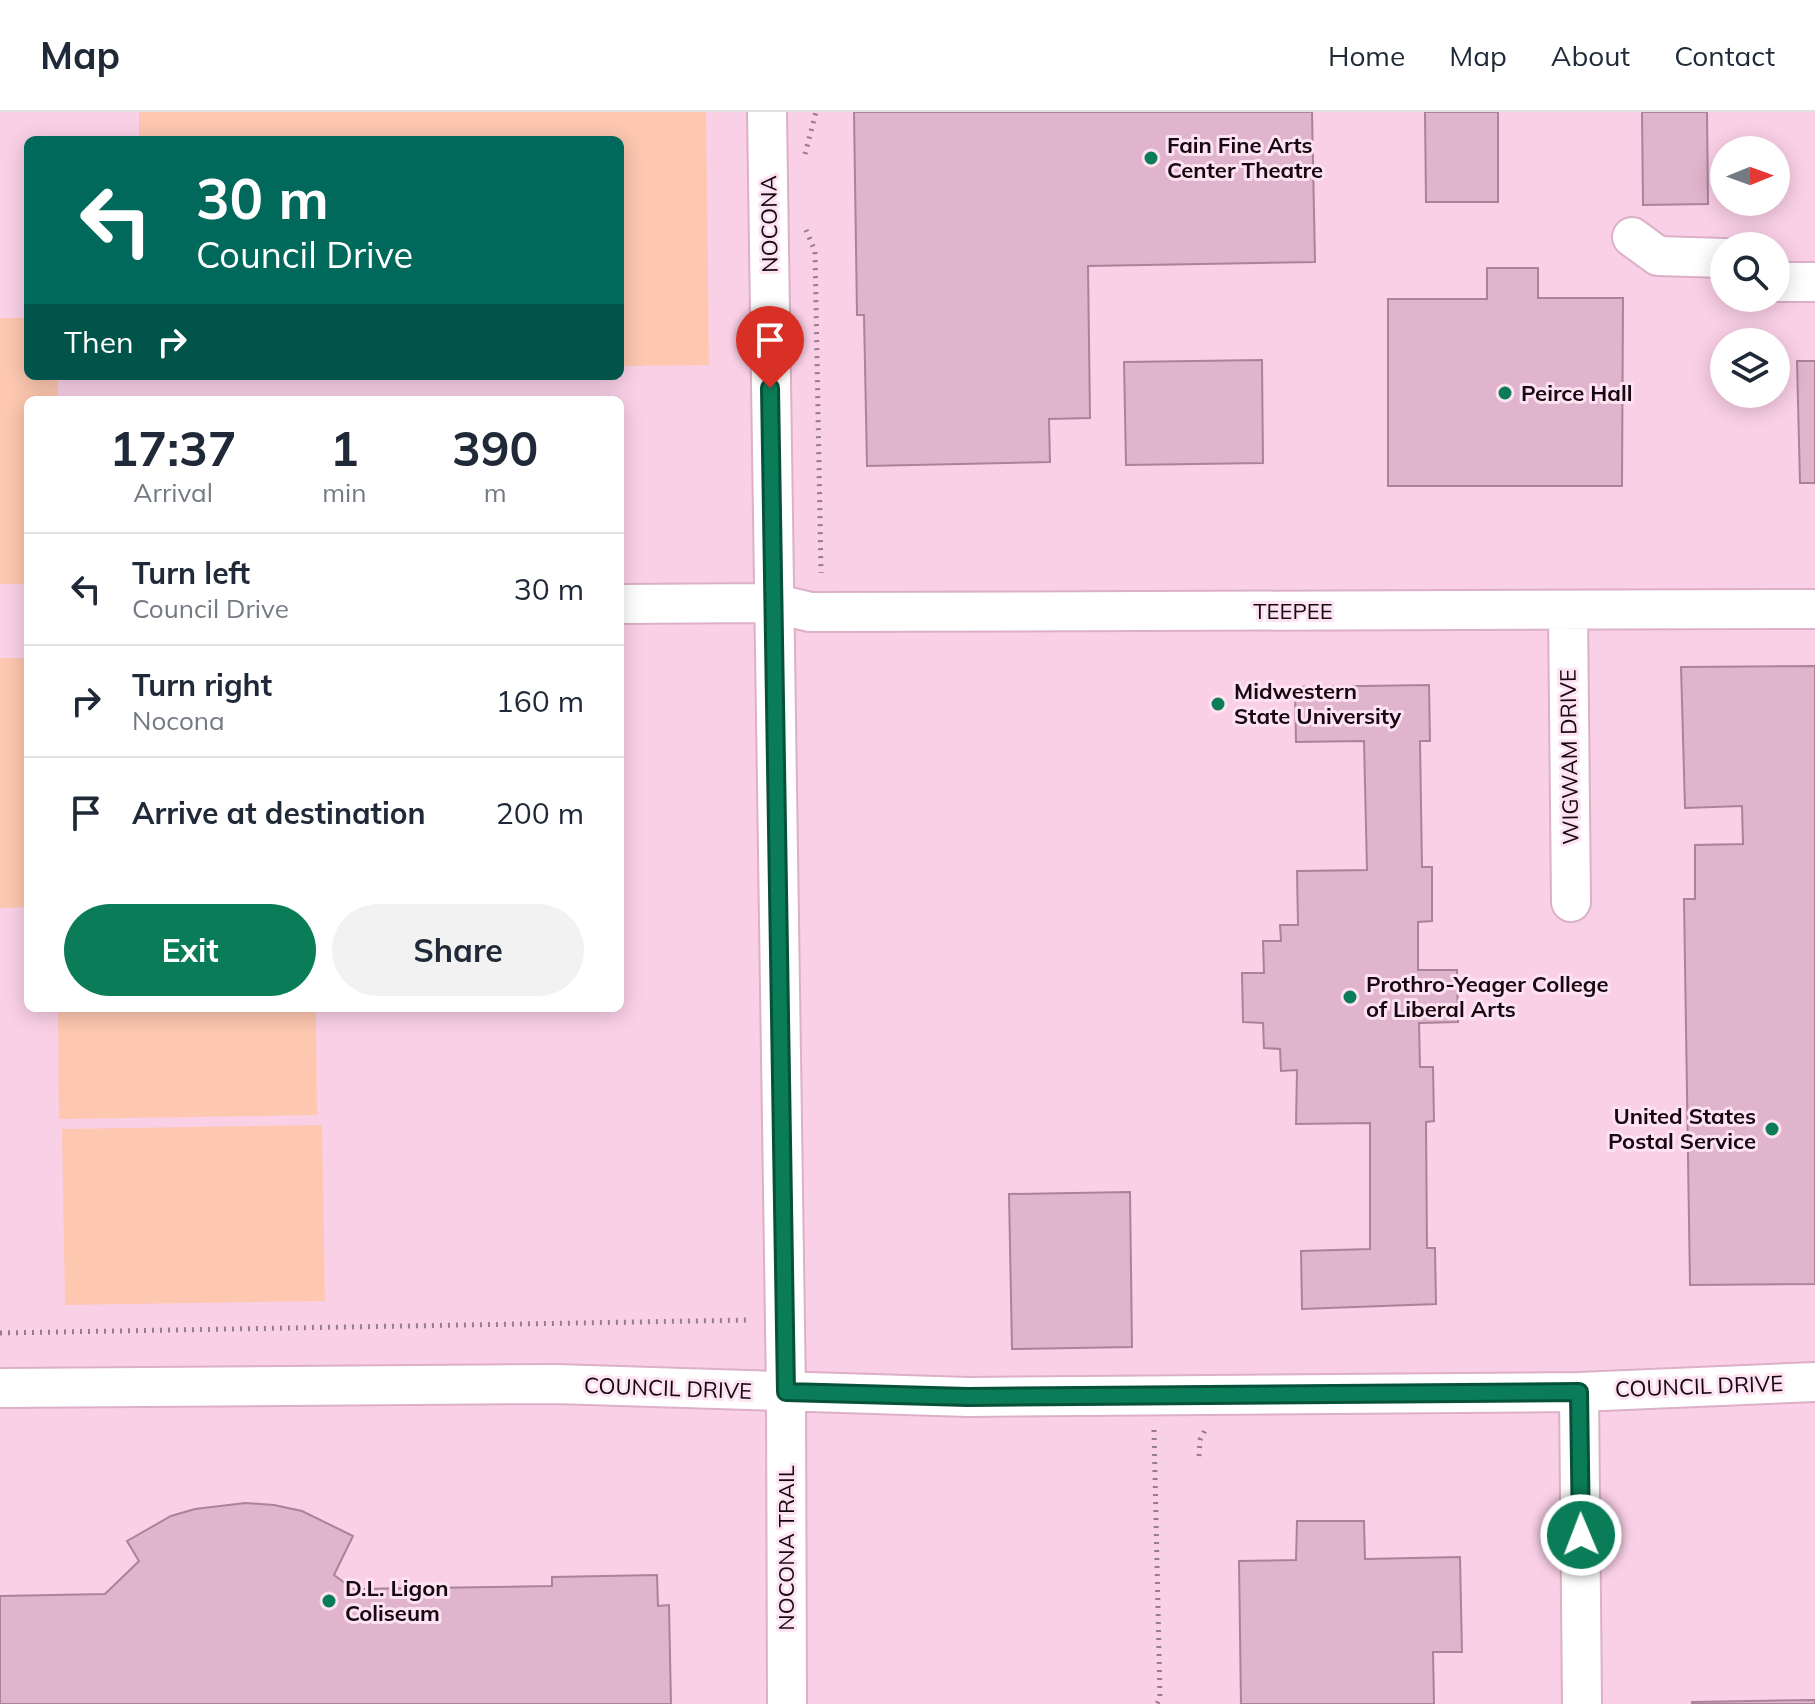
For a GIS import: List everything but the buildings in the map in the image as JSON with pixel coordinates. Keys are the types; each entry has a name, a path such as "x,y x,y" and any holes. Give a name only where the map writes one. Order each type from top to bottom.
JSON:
{"street":[{"name":"NOCONA","path":"767,112 786,1392"},
{"path":"1632,237 1658,256 1710,258"},
{"path":"1790,282 1815,282"},
{"name":"TEEPEE","path":"624,604 773,603 810,612 1815,609"},
{"name":"WIGWAM DRIVE","path":"1568,611 1571,902"},
{"name":"COUNCIL DRIVE","path":"0,1388 556,1384 968,1397 1579,1392 1815,1382"},
{"name":"NOCONA TRAIL","path":"786,1392 787,1704"},
{"path":"1579,1392 1582,1704"}],"path":[{"path":"804,157 816,112"},
{"path":"801,218 815,251 821,573"},
{"path":"0,1333 756,1320"},
{"path":"1154,1428 1160,1698 1157,1704"}],"shaded area":[{"name":"Midwestern State University","path":"0,112 1815,112 1815,1704 0,1704"},
{"path":"139,112 706,112 709,365 624,366 624,136 139,136"},
{"path":"0,318 24,318 24,380 58,380 58,396 24,396 24,584 0,584"},
{"path":"0,658 24,658 24,907 0,908"},
{"path":"58,1012 316,1012 317,1115 59,1119"},
{"path":"322,1125 325,1301 65,1305 62,1129"}],"place":[{"name":"Fain Fine Arts Center Theatre","path":"1151,158"},
{"name":"Peirce Hall","path":"1505,393"},
{"name":"Midwestern State University","path":"1218,704"},
{"name":"Prothro-Yeager College of Liberal Arts","path":"1350,997"},
{"name":"United States Postal Service","path":"1772,1129"},
{"name":"D.L. Ligon Coliseum","path":"329,1601"}],"route":[{"path":"770,388 786,1392 968,1397 1579,1392 1581,1535"}]}
